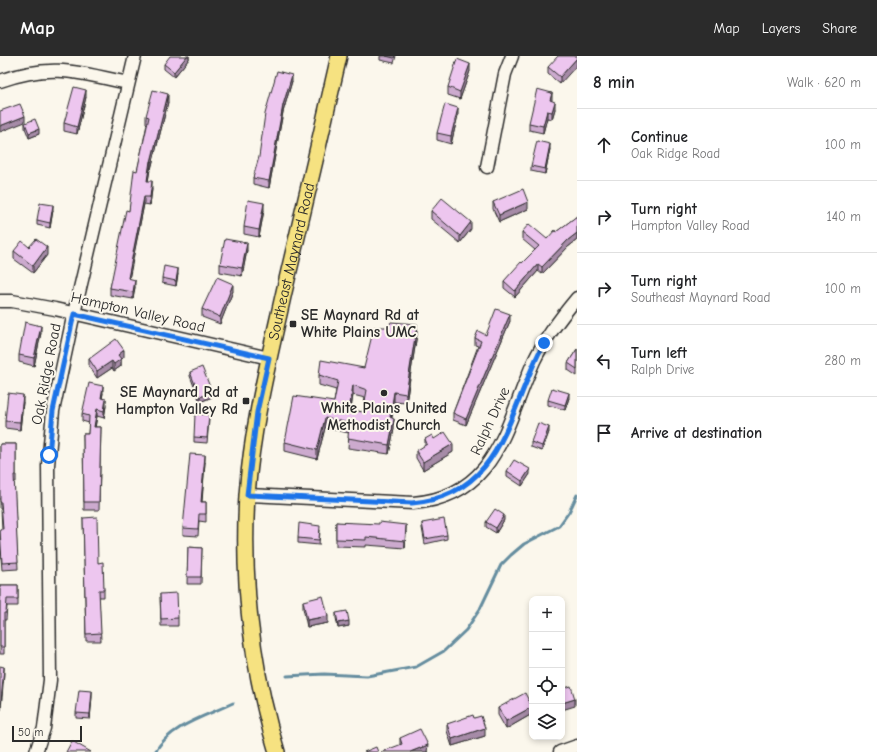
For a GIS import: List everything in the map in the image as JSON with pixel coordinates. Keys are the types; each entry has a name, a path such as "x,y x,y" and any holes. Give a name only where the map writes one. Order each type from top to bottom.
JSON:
{"main road":[{"name":"Southeast Maynard Road","path":"277,752 260,687 251,629 248,581 247,495 257,412 339,56"}],"street":[{"name":"Oak Ridge Road","path":"36,752 44,728 50,680 48,484 50,438 56,395 135,56"},
{"path":"487,168 505,74 512,56"},
{"path":"0,81 24,73 54,69 77,71 128,83"},
{"name":"Ralph Drive","path":"247,495 412,503 434,500 460,489 481,472 490,461 500,443 535,360 554,329 577,298"},
{"name":"Hampton Valley Road","path":"0,301 12,301 74,314 269,358"},
{"path":"560,752 577,746"}],"building":[{"path":"170,56 187,56 174,72 164,64"},
{"path":"558,56 577,56 577,58 560,77 548,67"},
{"path":"457,59 470,64 460,92 448,87"},
{"path":"277,71 292,75 283,105 269,181 253,178 259,157 265,114"},
{"path":"74,87 86,90 77,127 64,123"},
{"path":"537,89 552,93 550,100 555,102 552,112 547,111 543,126 529,123"},
{"path":"153,90 168,94 151,162 150,161 147,181 152,181 150,197 144,197 128,278 135,280 133,292 110,288 126,210 129,211 134,170 137,171 149,117 146,116"},
{"path":"20,104 25,116 0,126 0,111"},
{"path":"445,104 458,108 451,136 437,133"},
{"path":"35,119 39,129 29,133 25,123"},
{"path":"537,141 550,144 545,169 531,166"},
{"path":"523,189 528,202 499,215 493,202"},
{"path":"442,198 471,222 460,236 431,211"},
{"path":"248,200 264,203 259,230 244,227"},
{"path":"40,203 53,205 50,223 37,220"},
{"path":"577,216 577,233 568,240 542,267 538,264 515,291 504,281 521,262 522,263 539,246 522,232 529,224 547,239 555,230 556,232"},
{"path":"36,239 47,247 33,266 14,251 22,241 29,247"},
{"path":"225,239 247,243 242,268 220,264"},
{"path":"164,266 178,269 176,281 162,278"},
{"path":"217,277 233,284 220,317 202,309"},
{"path":"496,309 510,314 466,419 453,413 481,341 475,338 478,331 486,335"},
{"path":"25,322 41,326 34,358 19,355"},
{"name":"White Plains United Methodist Church","path":"391,322 417,324 406,394 394,392 390,417 394,419 389,445 348,438 349,423 325,418 317,450 285,442 294,396 334,402 338,381 319,375 321,360 364,368 374,327 388,327","holes":["353,385 367,390 363,412 349,410"]},
{"path":"116,339 124,350 118,355 121,359 114,364 112,361 97,371 89,359"},
{"path":"577,349 577,369 568,363"},
{"path":"202,367 212,392 200,397 190,372"},
{"path":"89,383 103,386 101,398 106,399 104,411 97,409 94,427 101,427 99,502 84,502 83,434 88,434 89,416 82,414"},
{"path":"552,388 569,393 565,405 548,400"},
{"path":"8,393 23,395 20,422 5,421"},
{"path":"195,414 209,415 207,438 194,437"},
{"path":"538,423 549,427 542,446 531,442"},
{"path":"445,432 453,444 423,462 416,451 427,444 425,439 432,435 434,439"},
{"path":"0,444 16,444 16,475 14,475 18,562 2,563 0,529 3,529 0,502"},
{"path":"190,454 205,455 201,502 206,502 206,514 199,514 198,529 183,528"},
{"path":"514,460 530,469 522,481 507,471"},
{"path":"495,509 504,515 496,528 486,522"},
{"path":"97,517 98,563 103,562 104,590 99,590 101,633 86,634 83,518"},
{"path":"444,519 447,535 425,539 422,523"},
{"path":"336,522 379,524 379,522 406,525 405,541 366,537 366,540 336,539"},
{"path":"299,523 320,526 319,540 298,538"},
{"path":"188,547 202,548 201,577 187,577"},
{"path":"0,585 18,585 18,599 7,599 6,613 4,613 4,647 0,647"},
{"path":"177,593 178,618 161,619 160,594"},
{"path":"323,596 328,616 307,620 303,601"},
{"path":"347,611 349,621 338,623 336,613"},
{"path":"0,666 4,667 1,703 0,703"},
{"path":"571,686 575,699 565,702 565,688"},
{"path":"79,690 92,691 90,714 76,713"},
{"path":"525,693 529,701 529,709 506,721 498,708"},
{"path":"473,715 474,718 481,716 485,728 452,739 447,724"},
{"path":"420,729 428,745 410,752 381,752 402,744 400,738"},
{"path":"72,741 91,752 66,752"},
{"path":"376,747 378,752 364,752"}],"waterway":[{"path":"287,676 324,674 367,676 416,667 444,651 466,630 480,609 501,565 524,544 559,526 569,512 577,495"},
{"path":"155,752 170,735 180,728 233,703"}],"place":[{"name":"SE Maynard Rd at White Plains UMC","path":"293,324"},
{"name":"White Plains United Methodist Church","path":"384,393"},
{"name":"SE Maynard Rd at Hampton Valley Rd","path":"246,401"}],"route":[{"path":"49,455 53,411 74,314 269,358 257,412 247,495 412,503 434,500 460,489 472,481 490,461 500,443 535,360 544,343"}]}
